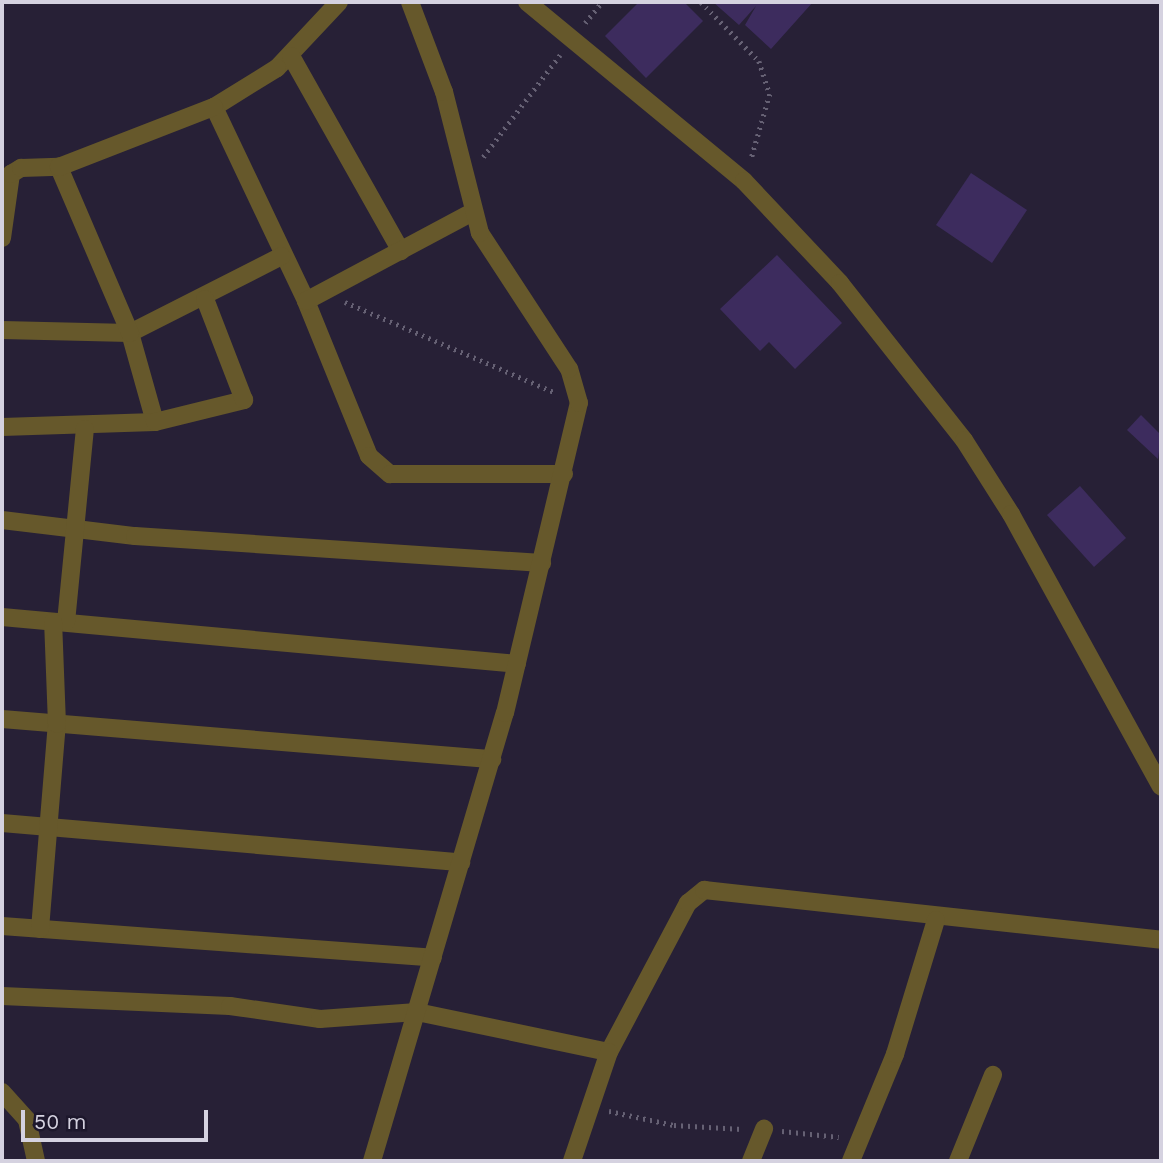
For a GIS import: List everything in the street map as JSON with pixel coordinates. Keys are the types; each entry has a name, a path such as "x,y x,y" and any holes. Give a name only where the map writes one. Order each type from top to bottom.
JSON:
{"street":[{"path":"2,238 11,174 20,168 59,167 214,107 291,56 339,2"},
{"path":"372,1161 492,759 564,474 579,403 569,369 491,256 473,212 444,92 411,2"},
{"path":"527,2 744,181 840,283 964,440 1161,787"},
{"path":"291,56 401,251"},
{"path":"214,107 282,256 306,301 369,456 390,474 564,474"},
{"path":"59,167 130,333 155,422"},
{"path":"306,301 473,212"},
{"path":"2,330 130,333 205,299 282,256"},
{"path":"2,427 85,429 155,422 245,397 205,299"},
{"path":"40,929 51,827 59,622 85,429"},
{"path":"2,520 71,528 542,563"},
{"path":"2,617 517,664"},
{"path":"2,719 492,759"},
{"path":"2,823 461,862"},
{"path":"572,1161 609,1052 688,902 704,890 936,920 1161,940"},
{"path":"851,1161 861,1140 936,920"},
{"path":"2,926 433,958"},
{"path":"2,996 230,1006 297,1018 417,1012 609,1052"},
{"path":"958,1161 993,1075"},
{"path":"2,1092 27,1120 36,1161"},
{"path":"751,1161 764,1129"}],"path":[{"path":"465,180 602,2"},
{"path":"701,2 759,61 770,94 744,181"},
{"path":"323,292 579,403"},
{"path":"589,1105 674,1125 764,1129 861,1140"}],"building":[{"path":"639,2 684,2 703,21 646,78 605,36"},
{"path":"713,2 813,2 771,49 745,25 756,6 739,25"},
{"path":"971,173 1027,210 992,263 936,225"},
{"path":"777,255 842,323 795,369 769,342 760,351 720,309"},
{"path":"1141,415 1161,435 1158,459 1127,430"},
{"path":"1080,486 1126,538 1094,567 1047,515"}]}
